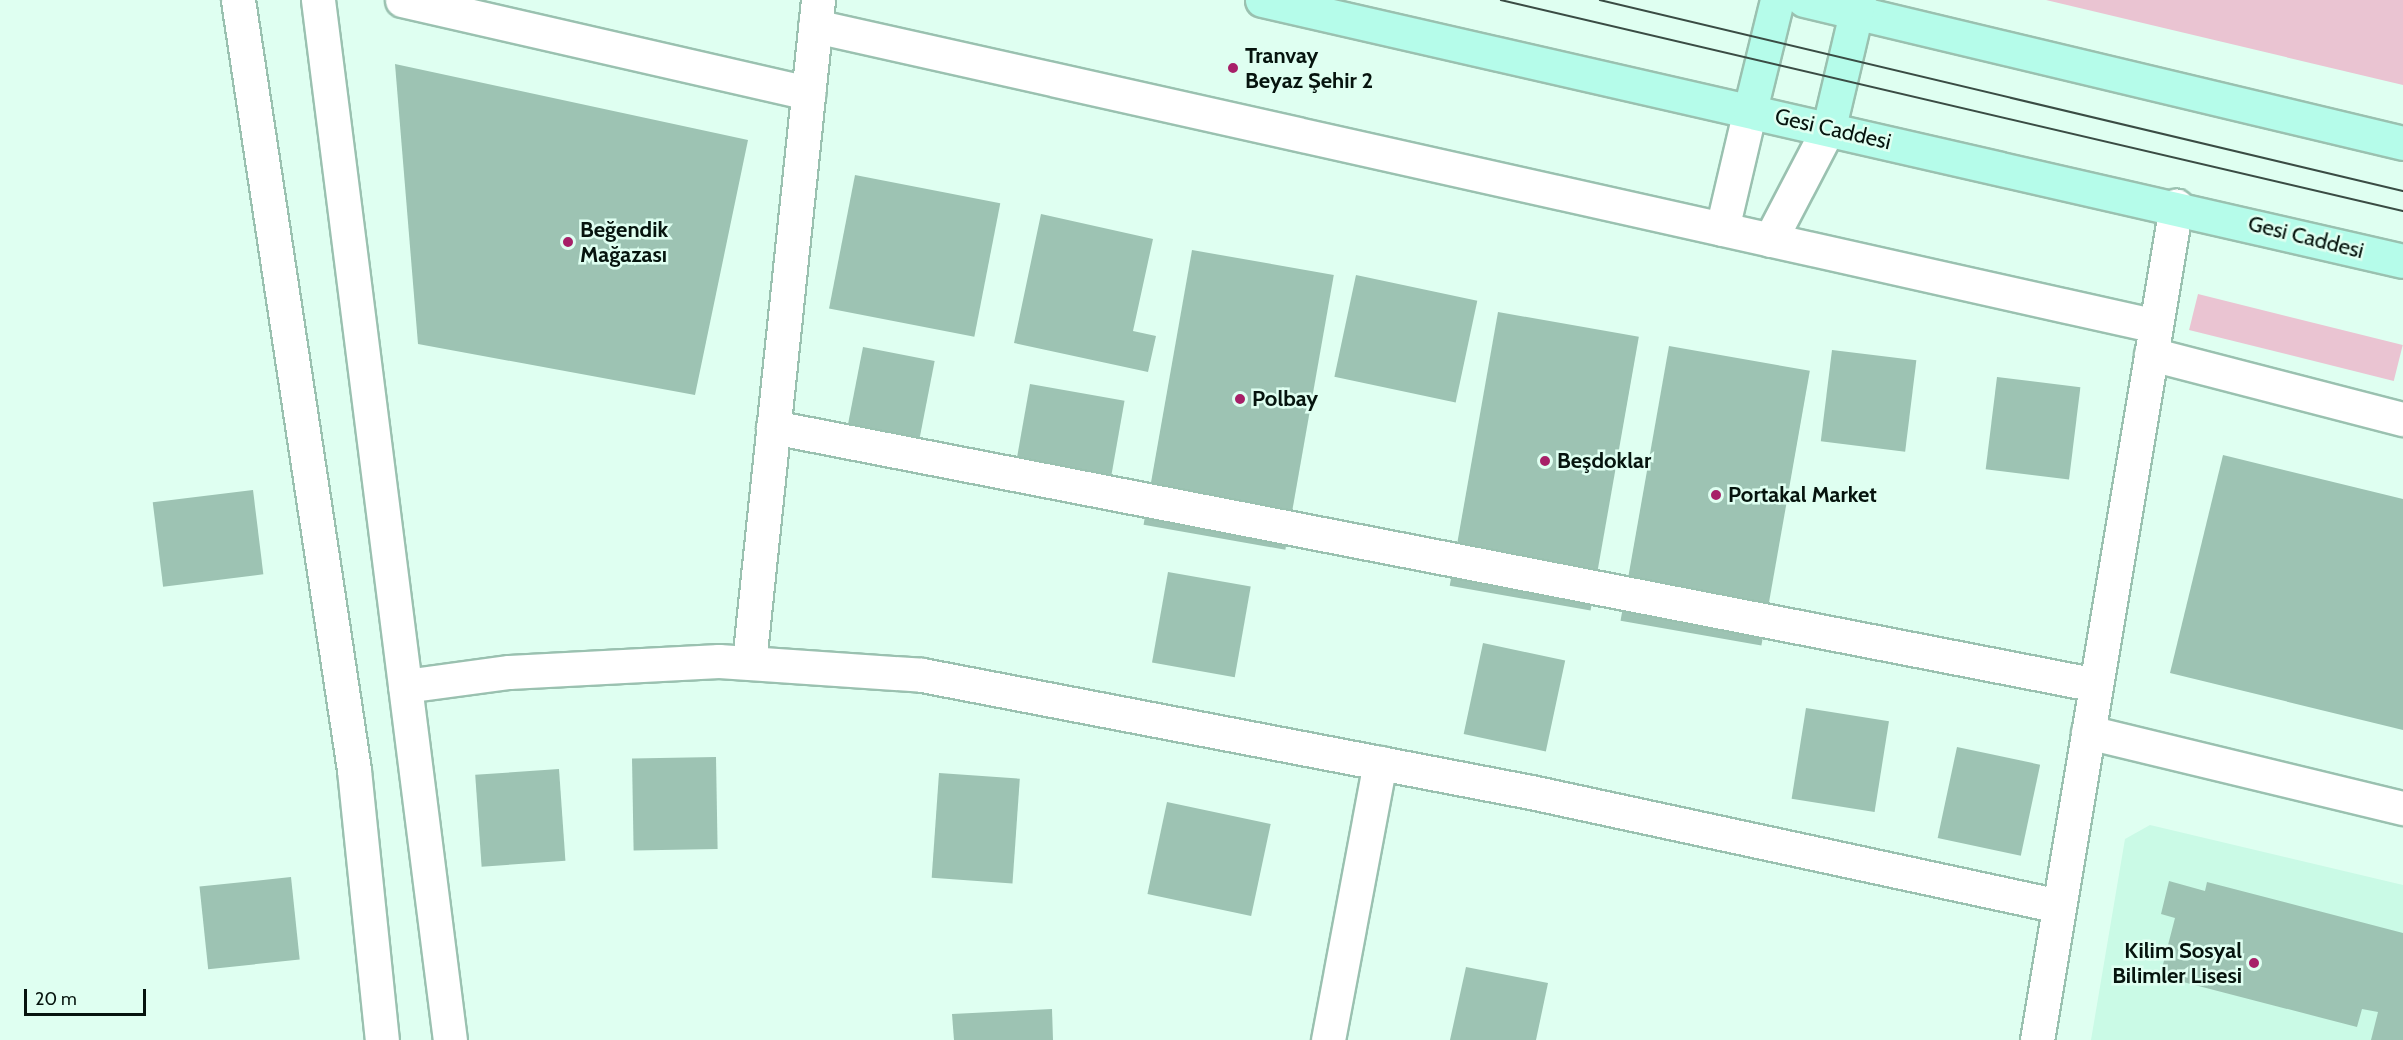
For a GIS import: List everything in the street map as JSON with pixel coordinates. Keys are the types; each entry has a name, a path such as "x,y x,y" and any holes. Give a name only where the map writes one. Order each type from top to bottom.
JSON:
{"main road":[{"name":"Gesi Caddesi","path":"1262,0 2175,206 2403,261"},
{"path":"1750,110 1777,0"},
{"path":"1804,0 1857,6 2403,143"},
{"path":"1829,128 1857,6"}],"street":[{"path":"238,0 354,770 382,1040"},
{"path":"318,0 450,1040"},
{"path":"402,0 808,93"},
{"path":"749,662 817,13 1770,240 2153,340 2403,419"},
{"path":"1722,229 1750,110"},
{"path":"1770,240 1829,128"},
{"path":"2037,1040 2175,206"},
{"path":"774,426 2096,685"},
{"path":"405,686 614,663 749,662 922,675 1020,690 1380,763 2059,906"},
{"path":"2088,732 2403,808"},
{"path":"1328,1040 1380,763"}],"shaded area":[{"path":"2046,0 2403,0 2403,85"},
{"path":"2198,294 2403,345 2394,381 2189,330"},
{"name":"Kilim Sosyal Bilimler Lisesi","path":"2150,825 2403,885 2403,1040 2091,1040 2125,839"}],"building":[{"name":"Beğendik Mağazası","path":"395,64 748,140 695,395 418,344"},
{"path":"855,175 1000,203 974,337 829,309"},
{"path":"1041,214 1153,239 1133,331 1156,336 1148,372 1014,343"},
{"name":"Polbay","path":"1192,250 1334,275 1285,550 1144,525"},
{"path":"1356,275 1477,301 1456,403 1334,377"},
{"name":"Beşdoklar","path":"1498,312 1639,337 1591,611 1450,586"},
{"name":"Portakal Market","path":"1669,346 1810,371 1761,646 1621,621"},
{"path":"863,347 935,361 918,445 847,431"},
{"path":"1832,350 1916,360 1905,452 1821,441"},
{"path":"1997,377 2080,387 2069,480 1986,469"},
{"path":"1030,384 1125,401 1112,475 1017,458"},
{"path":"2223,455 2403,499 2403,730 2170,673"},
{"path":"253,490 263,574 163,587 153,502"},
{"path":"1168,572 1251,587 1235,677 1152,663"},
{"path":"1483,643 1565,660 1546,751 1464,734"},
{"path":"1806,708 1889,721 1875,812 1792,799"},
{"path":"1957,747 2040,765 2021,856 1938,838"},
{"path":"716,757 718,849 634,850 632,758"},
{"path":"559,769 565,861 482,867 475,775"},
{"path":"939,773 1020,779 1012,883 932,878"},
{"path":"1167,802 1271,824 1251,916 1147,894"},
{"path":"291,877 300,960 208,969 200,887"},
{"path":"2169,881 2205,891 2207,882 2403,933 2403,1040 2371,1040 2378,1012 2362,1009 2357,1027 2160,976 2175,918 2161,914"},
{"path":"1466,967 1548,983 1536,1040 1450,1040"},
{"path":"1052,1009 1053,1040 954,1040 952,1014"}],"tram line":[{"path":"1501,0 2403,211"},
{"path":"1600,0 2403,191"}],"place":[{"name":"Tranvay Beyaz Şehir 2","path":"1233,68"},
{"name":"Beğendik Mağazası","path":"568,242"},
{"name":"Polbay","path":"1240,399"},
{"name":"Beşdoklar","path":"1545,461"},
{"name":"Portakal Market","path":"1716,495"},
{"name":"Kilim Sosyal Bilimler Lisesi","path":"2254,963"}]}
